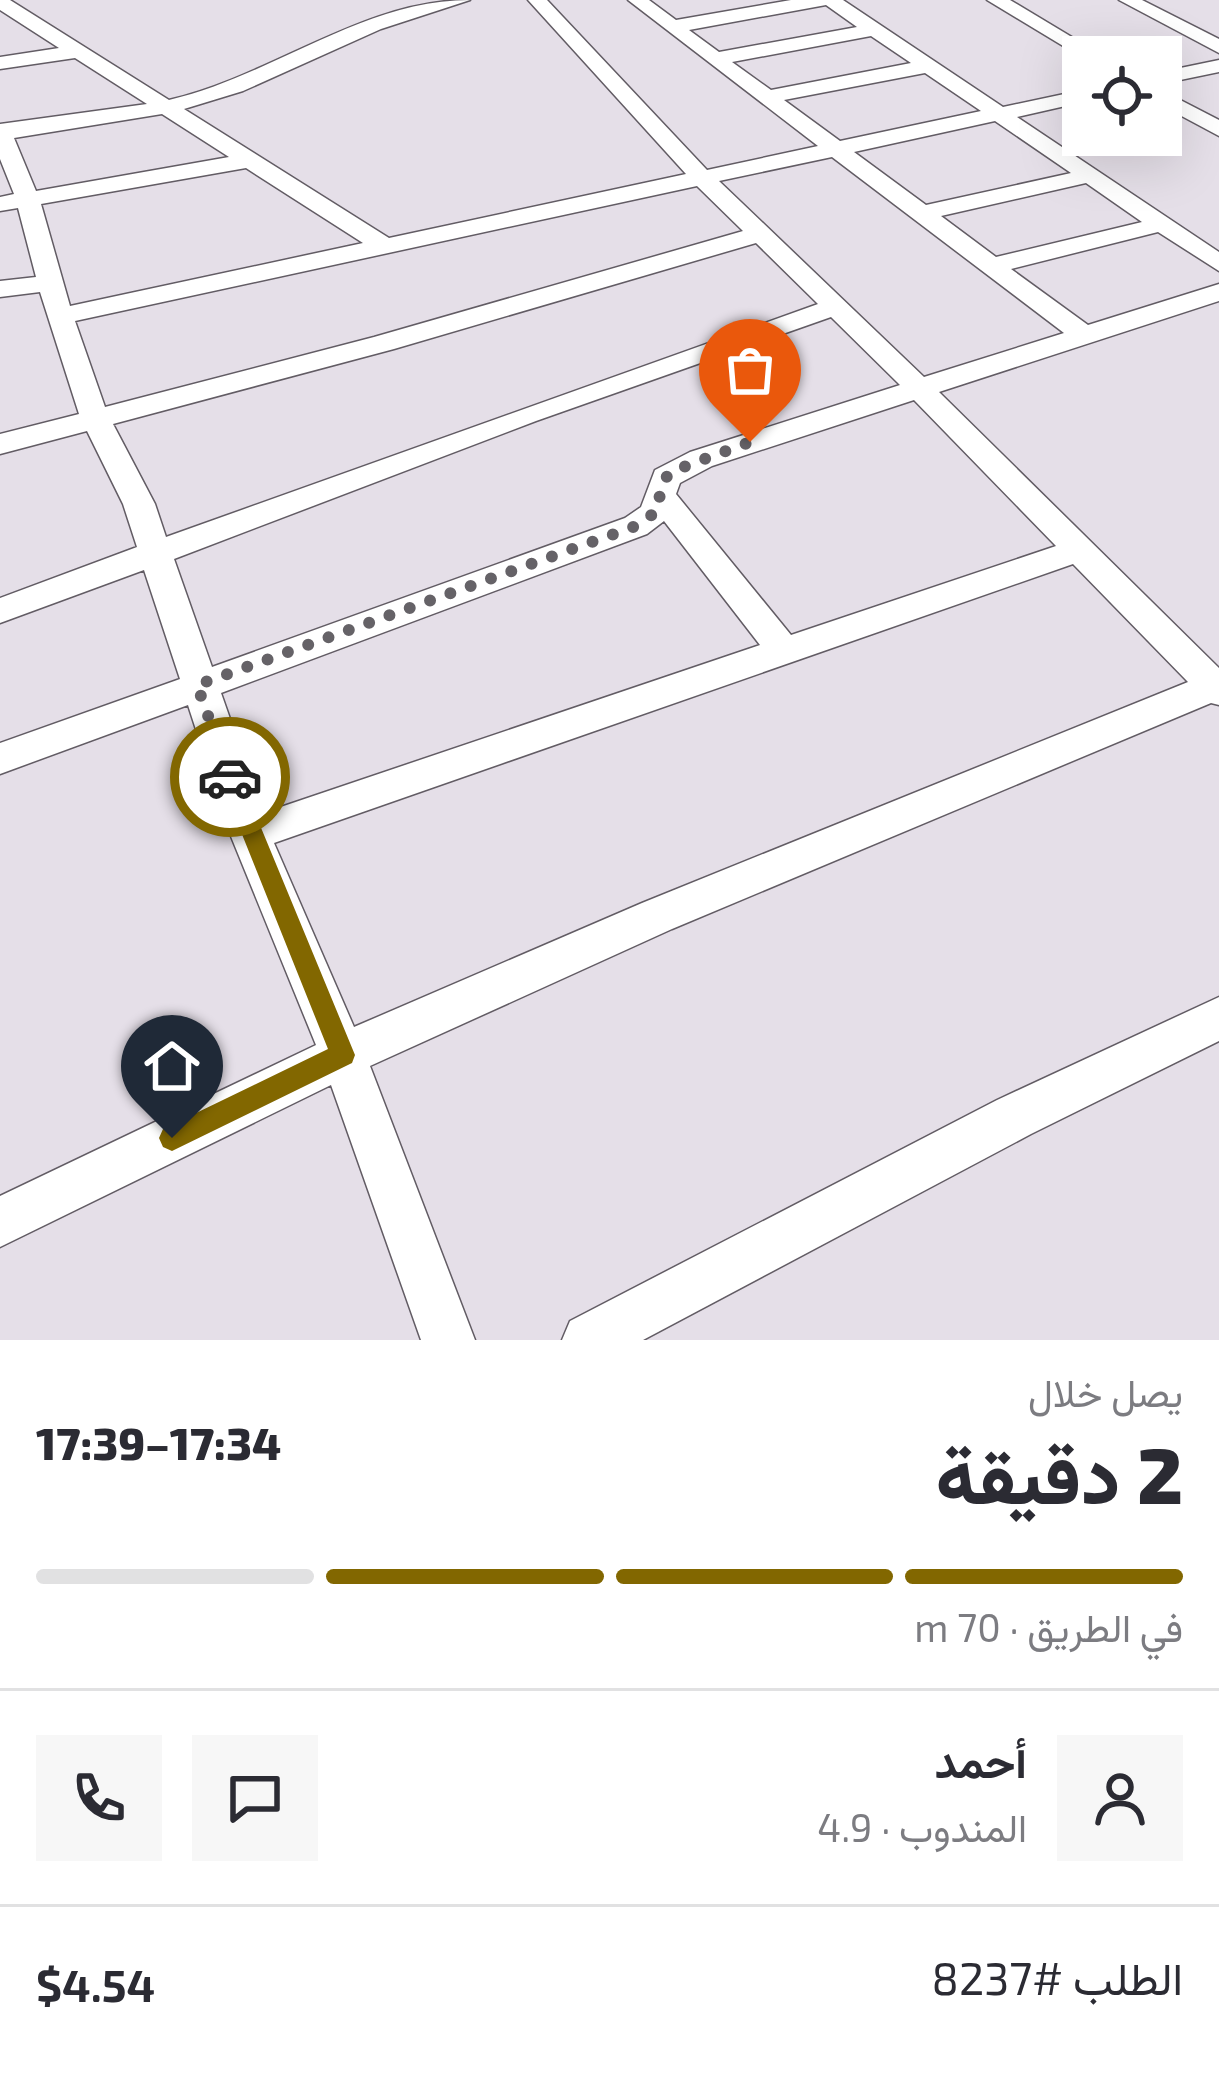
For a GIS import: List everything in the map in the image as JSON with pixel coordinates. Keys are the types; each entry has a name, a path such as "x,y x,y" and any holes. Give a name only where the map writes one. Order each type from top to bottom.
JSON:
{"street":[{"path":"448,1340 343,1055 250,834 139,504 95,418 14,202 0,133 165,107 242,85 415,3 460,0"},
{"path":"0,1222 343,1055 657,916 1217,687 676,152 537,0"},
{"path":"637,0 1085,336"},
{"path":"672,27 822,0"},
{"path":"831,0 1219,263"},
{"path":"996,0 1062,38"},
{"path":"1128,0 1219,47"},
{"path":"0,2 383,245"},
{"path":"715,59 876,28"},
{"path":"0,63 76,52"},
{"path":"768,97 927,66"},
{"path":"1182,74 1219,66"},
{"path":"0,289 54,300 383,245 1062,101"},
{"path":"1182,108 1219,129"},
{"path":"14,202 254,160"},
{"path":"919,214 1087,176"},
{"path":"991,266 1162,224"},
{"path":"0,444 384,343 763,233"},
{"path":"0,759 636,526 656,512 665,477 680,467 1219,292"},
{"path":"0,611 526,415 835,307"},
{"path":"660,495 785,652"},
{"path":"250,834 1079,550"},
{"path":"589,1340 1014,1117 1219,1018"}],"way so far":[{"path":"230,777 197,685 636,526 656,512 670,472 750,442"}],"route":[{"path":"172,1138 343,1055 230,777"}]}
